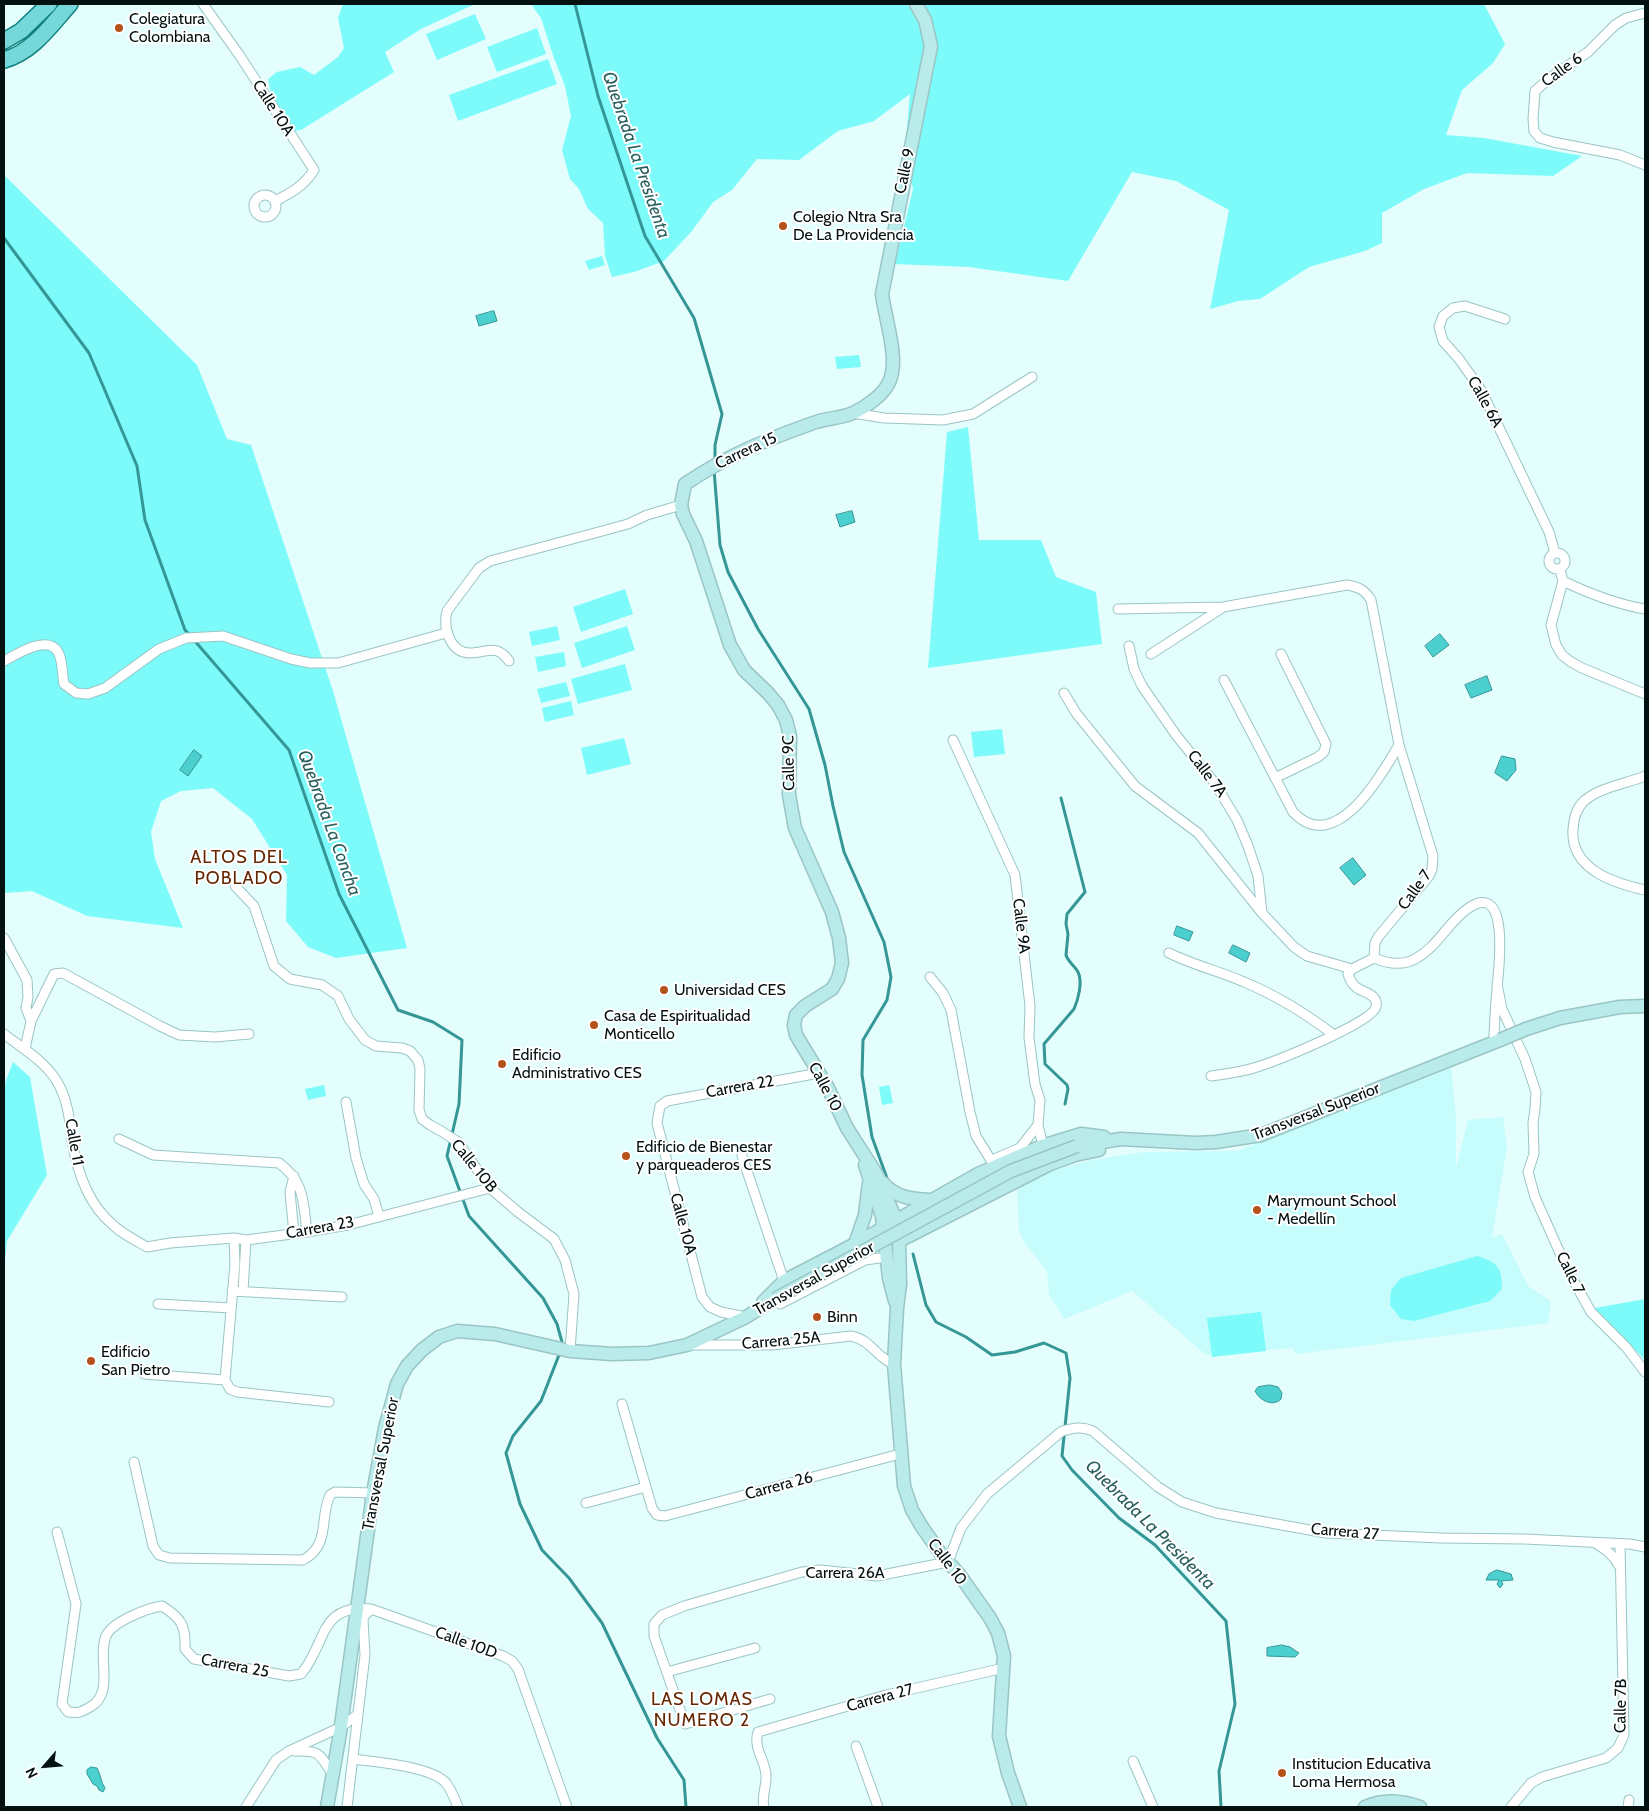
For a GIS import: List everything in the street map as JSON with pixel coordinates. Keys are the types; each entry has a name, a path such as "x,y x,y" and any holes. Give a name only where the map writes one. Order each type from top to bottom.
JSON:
{"main road":[{"path":"4,41 21,32 49,4"},
{"path":"4,60 16,56 32,46 70,4"},
{"name":"Calle 9","path":"853,413 870,402 883,390 890,381 893,365 893,350 884,313 882,294 931,46 925,20 916,4"},
{"name":"Carrera 15","path":"681,505 685,484 730,456 775,436 823,420 853,413"},
{"name":"Calle 9C","path":"681,505 683,514 696,541 730,644 744,670 768,692 786,720 790,736 789,795 791,810 801,845 826,897 839,938 842,963 838,979 832,988 805,1006 796,1015 794,1025"},
{"name":"Transversal Superior","path":"328,1807 341,1727 373,1493 385,1428 397,1384 407,1366 422,1350 439,1337 457,1331 494,1334 564,1349 612,1354 649,1353 687,1345 778,1302 1011,1171 1076,1146 1121,1139 1196,1143 1235,1140 1261,1135 1526,1029 1560,1018 1620,1007 1645,1006"},
{"name":"Calle 10","path":"794,1025 796,1036 819,1073 896,1220 899,1241 900,1284 894,1364 904,1486 912,1510 922,1527 990,1618 998,1633 1004,1656 999,1736 1008,1773 1020,1807"},
{"path":"899,1241 975,1201 997,1174 1042,1146 1081,1134 1121,1139"},
{"path":"749,1315 784,1281 855,1244 978,1174 997,1174 1050,1164 1101,1149 1121,1139"},
{"path":"855,1244 873,1177 896,1194 905,1198 930,1200"},
{"name":"Calle 10","path":"873,1177 884,1227 889,1278 897,1308"},
{"path":"1365,1807 1385,1801 1410,1803 1420,1807"}],"street":[{"name":"Calle 10A","path":"203,4 240,56 314,170 308,180 300,187 275,201"},
{"name":"Calle 6","path":"1645,13 1626,18 1614,25 1588,52 1551,77 1535,91 1533,119 1534,131 1540,138 1620,155 1645,165"},
{"name":"Calle 6A","path":"1505,319 1465,306 1453,308 1443,316 1439,327 1443,341 1460,359 1481,390 1549,532 1555,553 1548,559 1548,564 1555,570 1560,570 1563,581"},
{"name":"Carrera 15","path":"853,413 884,418 943,420 973,414 1032,377"},
{"path":"508,661 504,655 497,651 487,650 468,653 458,648 446,633 445,619 447,610 479,568 490,561 628,524 647,515 681,505"},
{"path":"1645,609 1622,605 1592,595 1563,581 1551,625 1556,645 1571,662 1645,694"},
{"name":"Calle 7","path":"1223,607 1347,584 1359,587 1372,600 1399,745 1433,856 1432,869 1425,881 1378,937 1375,943 1374,958 1388,962 1414,960 1434,945 1470,907 1478,903 1487,903 1494,909 1500,935 1495,1003 1497,1041"},
{"path":"1118,609 1223,607"},
{"path":"1151,654 1223,607"},
{"path":"4,661 31,648 45,644 51,645 58,652 64,684 76,693 88,694 105,688 159,648 186,638 223,636 301,661 310,663 338,663 446,633"},
{"name":"Calle 7A","path":"1129,646 1134,669 1142,686 1171,728 1219,789 1237,820 1258,876 1262,913"},
{"path":"1275,778 1318,757 1324,752 1326,744 1281,654"},
{"path":"1224,680 1293,812 1300,820 1313,825 1326,824 1340,818 1365,798 1399,745"},
{"path":"1064,692 1076,713 1135,786 1198,832 1262,913 1294,947 1308,956 1352,969"},
{"name":"Calle 9A","path":"953,740 1015,875 1030,1006 1029,1038 1035,1084 1040,1100 1038,1125 1042,1146 1050,1164"},
{"path":"1645,776 1586,799 1579,806 1574,818 1573,832 1574,846 1578,855 1589,867 1623,885 1645,890"},
{"name":"Calle 10B","path":"235,886 254,906 274,966 290,979 322,984 338,996 349,1018 365,1040 376,1046 402,1048 410,1051 418,1060 420,1069 419,1110 422,1119 430,1126 441,1130 458,1142 490,1188 518,1212 554,1238 565,1260 574,1294 564,1349"},
{"path":"4,938 27,980 28,997 26,1008 31,1021"},
{"path":"1169,953 1189,963 1243,981 1267,992 1302,1011 1334,1036"},
{"path":"1211,1076 1256,1068 1334,1036 1372,1014 1376,1006 1375,1000 1371,994 1355,986 1348,974 1352,969 1374,958"},
{"path":"25,1049 31,1021 54,974 58,973 63,973 179,1035 215,1037 249,1034"},
{"path":"930,977 943,993 951,1010 976,1136 997,1174 1038,1125"},
{"name":"Calle 7","path":"1497,984 1502,1009 1525,1059 1536,1092 1536,1109 1533,1123 1534,1154 1529,1168 1530,1179 1544,1217 1567,1269 1591,1312 1626,1347 1645,1372"},
{"name":"Calle 11","path":"4,1034 50,1071 60,1086 68,1112 78,1169 89,1195 112,1225 147,1247"},
{"name":"Carrera 22","path":"662,1103 819,1073"},
{"path":"346,1102 356,1158 364,1184 374,1199 378,1216"},
{"name":"Calle 10A","path":"662,1103 657,1123 702,1297 710,1307 721,1312 749,1315"},
{"path":"119,1139 154,1155 279,1163 294,1176 302,1191 307,1232"},
{"path":"742,1156 784,1281"},
{"path":"294,1176 290,1192 294,1234"},
{"name":"Carrera 23","path":"147,1247 170,1243 234,1238 246,1240 348,1225 490,1188"},
{"path":"234,1238 235,1264 225,1380 230,1389 237,1392 329,1402"},
{"path":"242,1292 246,1240"},
{"path":"778,1302 865,1260 887,1256"},
{"path":"780,1268 804,1270"},
{"path":"232,1291 342,1297"},
{"path":"158,1304 231,1308"},
{"name":"Carrera 25A","path":"687,1345 772,1345 851,1336 861,1338 873,1347 885,1361 894,1364"},
{"path":"144,1374 225,1380"},
{"path":"586,1503 646,1487 622,1404"},
{"name":"Carrera 27","path":"948,1562 961,1528 987,1494 1067,1430 1084,1428 1093,1432 1158,1487 1182,1502 1216,1513 1326,1533 1595,1542 1645,1547"},
{"name":"Carrera 26","path":"646,1487 652,1508 657,1515 665,1516 900,1454"},
{"path":"134,1462 153,1546 159,1555 170,1558 251,1560 290,1558 303,1560 312,1555 318,1548 330,1495 335,1492 373,1493"},
{"name":"Carrera 25","path":"57,1532 76,1604 62,1704 68,1712 79,1713 95,1704 98,1699 104,1684 103,1646 106,1634 113,1626 150,1608 162,1606 177,1616 186,1634 185,1649 194,1659 289,1676 301,1674 310,1664 322,1632 331,1620 344,1610 356,1608"},
{"path":"1595,1542 1617,1560 1620,1568"},
{"name":"Calle 7B","path":"1512,1807 1530,1783 1542,1777 1606,1758 1618,1748 1624,1735 1620,1544"},
{"name":"Carrera 26A","path":"667,1672 654,1636 654,1624 662,1615 684,1606 802,1572 820,1570 877,1576 948,1562"},
{"name":"Calle 10D","path":"356,1608 371,1609 503,1656 512,1661 518,1668 568,1807"},
{"path":"348,1807 365,1655 363,1619 364,1615 371,1609"},
{"path":"755,1648 667,1672 685,1724 770,1700"},
{"name":"Carrera 27","path":"764,1807 762,1802 766,1775 756,1741 758,1732 886,1695 1004,1668"},
{"path":"246,1807 276,1760 289,1751 341,1727 358,1714"},
{"path":"856,1746 878,1807"},
{"path":"289,1751 311,1750 317,1753 333,1775"},
{"path":"353,1759 412,1768 431,1774 446,1782 458,1807"},
{"path":"1133,1761 1153,1807"}],"shaded area":[{"path":"343,4 475,4 421,29 385,52 394,72 301,130 294,131 271,93 268,79 277,72 300,67 314,75 338,57 344,48 338,18"},
{"path":"531,4 1484,4 1505,44 1493,63 1462,90 1446,135 1484,138 1582,156 1553,176 1467,173 1424,189 1382,213 1382,243 1365,251 1309,267 1260,299 1238,301 1210,309 1229,210 1176,181 1132,172 1068,281 969,267 895,264 913,189 905,151 910,94 874,121 838,131 799,160 757,159 732,190 713,202 692,231 664,261 634,272 612,277 605,256 603,223 588,209 579,189 570,179 562,150 571,116 565,86 541,18"},
{"path":"475,14 486,39 437,60 426,34"},
{"path":"537,28 546,54 497,72 487,47"},
{"path":"548,59 557,84 458,121 449,95"},
{"path":"4,175 197,365 227,439 251,445 333,691 407,948 336,958 308,947 286,921 287,875 252,819 213,788 181,791 161,801 151,832 155,859 183,928 87,916 32,891 4,893"},
{"path":"602,256 605,265 589,270 585,261"},
{"path":"494,311 497,321 479,326 476,316"},
{"path":"859,355 861,367 837,369 835,357"},
{"path":"968,427 979,540 1041,540 1056,577 1096,592 1102,644 928,668 947,432"},
{"path":"852,511 855,522 840,527 836,515"},
{"path":"625,589 633,614 581,632 573,607"},
{"path":"557,626 560,640 532,646 529,632"},
{"path":"627,626 635,650 582,668 574,643"},
{"path":"1440,634 1449,645 1433,657 1425,646"},
{"path":"564,652 566,666 538,672 535,657"},
{"path":"625,664 632,690 578,704 571,679"},
{"path":"1487,676 1492,690 1471,698 1465,685"},
{"path":"566,682 570,696 541,703 537,689"},
{"path":"571,701 574,715 545,722 542,708"},
{"path":"1002,729 1005,754 974,757 971,732"},
{"path":"624,738 631,764 587,775 581,748"},
{"path":"194,750 202,756 188,776 180,770"},
{"path":"1502,756 1515,759 1516,770 1507,781 1495,773"},
{"path":"1353,858 1366,875 1354,885 1340,868"},
{"path":"1177,926 1193,932 1189,941 1174,935"},
{"path":"1233,945 1250,953 1246,962 1229,953"},
{"path":"13,1062 30,1077 47,1175 7,1241 4,1271 4,1086"},
{"name":"Marymount School - Medellín","path":"1451,1068 1456,1117 1456,1168 1468,1120 1503,1117 1507,1147 1492,1238 1502,1234 1528,1286 1551,1301 1548,1323 1296,1354 1292,1348 1206,1355 1132,1291 1064,1319 1049,1294 1047,1271 1025,1244 1019,1231 1017,1189 1044,1173 1092,1160 1143,1152 1237,1151"},
{"path":"324,1085 326,1096 308,1100 305,1089"},
{"path":"889,1085 893,1103 882,1105 879,1087"},
{"path":"1477,1256 1494,1263 1501,1275 1502,1289 1490,1301 1414,1321 1401,1319 1390,1305 1391,1290 1401,1278"},
{"path":"1645,1299 1645,1360 1595,1308"},
{"path":"1261,1312 1266,1351 1212,1357 1207,1318"},
{"path":"1270,1385 1278,1387 1282,1393 1281,1399 1274,1403 1263,1400 1255,1391 1258,1387"},
{"path":"1497,1570 1511,1574 1513,1580 1501,1581 1503,1584 1500,1588 1497,1584 1499,1580 1486,1580 1489,1574"},
{"path":"1282,1645 1290,1647 1299,1653 1295,1657 1267,1656 1267,1648"},
{"path":"91,1767 97,1768 105,1788 103,1792 93,1784 87,1774 87,1770"}],"waterway":[{"name":"Quebrada La Presidenta","path":"575,4 598,96 645,236 694,318 722,414 715,445 715,462"},
{"name":"Quebrada La Concha","path":"4,238 89,353 137,466 145,520 185,630 190,635"},
{"name":"Quebrada La Presidenta","path":"714,470 720,545 728,572 758,629 809,709 825,765 844,852 884,942 891,977 887,1000 863,1040 862,1075 872,1137 888,1181"},
{"name":"Quebrada La Concha","path":"194,640 289,750 339,894 398,1010 433,1022 462,1040 459,1104 447,1156 469,1216 543,1298 557,1324 562,1342 561,1346"},
{"path":"1061,798 1085,892 1067,914 1066,924 1068,934 1066,955 1079,976 1078,996 1074,1009 1044,1044 1045,1064 1067,1085 1065,1104"},
{"name":"Quebrada La Presidenta","path":"913,1254 926,1305 936,1322 966,1337 992,1355 1015,1352 1044,1343 1066,1353 1070,1378 1062,1456 1072,1470 1119,1518 1155,1545 1226,1621 1235,1704 1219,1771 1221,1807"},
{"name":"Quebrada La Concha","path":"559,1355 541,1401 513,1436 506,1453 520,1504 542,1550 569,1578 602,1623 657,1738 684,1780 686,1807"}],"place":[{"name":"Colegiatura Colombiana","path":"119,28"},
{"name":"Colegio Ntra Sra De La Providencia","path":"783,226"},
{"name":"Universidad CES","path":"664,990"},
{"name":"Casa de Espiritualidad Monticello","path":"594,1025"},
{"name":"Edificio Administrativo CES","path":"502,1064"},
{"name":"Edificio de Bienestar y parqueaderos CES","path":"626,1156"},
{"name":"Marymount School - Medellín","path":"1257,1210"},
{"name":"Binn","path":"817,1317"},
{"name":"Edificio San Pietro","path":"91,1361"},
{"name":"Institucion Educativa Loma Hermosa","path":"1282,1773"}],"district":[{"name":"ALTOS DEL POBLADO","path":"239,868"},
{"name":"LAS LOMAS NUMERO 2","path":"702,1710"}]}
